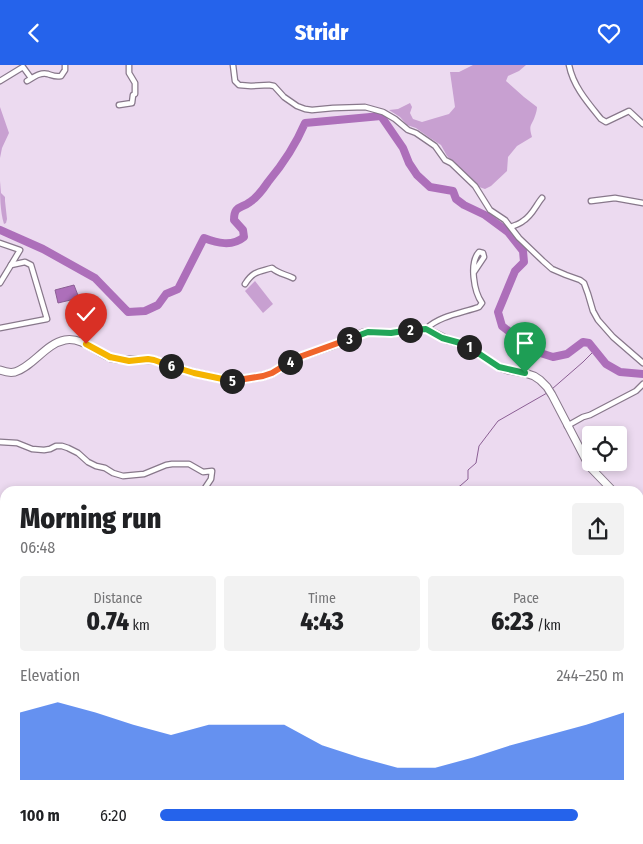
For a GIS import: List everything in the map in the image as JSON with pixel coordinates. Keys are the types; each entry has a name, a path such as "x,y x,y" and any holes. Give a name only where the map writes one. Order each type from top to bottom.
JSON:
{"main road":[{"path":"0,370 17,371 52,346 62,341 72,340 86,344 110,357 120,360 154,360 194,373 233,381 272,373 302,356 363,333 391,333 426,329 448,340 464,344 499,367 525,373 540,380 552,395 589,466 608,486"}],"street":[{"path":"0,81 23,67 29,80 42,73 56,77 61,76 65,70 65,65"},
{"path":"119,105 132,103 133,95 135,94 135,83 129,73 129,65"},
{"path":"233,65 235,81 239,85 274,86 284,97 305,109 365,107 383,112 435,146 445,160 451,163 475,186 490,210 505,220 519,238 552,269 580,279 584,283 598,320 613,337 643,363"},
{"path":"569,65 580,91 601,119 606,121 629,111 643,124"},
{"path":"511,227 523,221 542,198"},
{"path":"591,201 614,198 643,203"},
{"path":"0,243 20,249 0,283 11,265 25,262 31,265 47,319 0,328"},
{"path":"244,284 250,276 257,272 272,268 281,274 293,278"},
{"path":"426,329 441,320 479,307 482,303 477,296 474,272"},
{"path":"567,425 636,391 643,384"},
{"path":"0,442 17,443 32,449 44,450 56,446 68,447 88,462 123,476 144,474 166,465 188,464 203,472 212,471 211,479 206,486"}],"shaded area":[{"path":"473,65 526,65 508,76 506,81 537,107 530,127 532,137 517,146 508,157 507,171 485,189 479,187 447,156 441,145 416,128 407,125 400,117 389,110 398,109 410,103 412,107 410,113 413,119 422,122 449,114 455,107 450,72 459,72"},
{"path":"0,107 9,133 2,148 0,158"},
{"path":"0,181 1,193 5,197 7,219 4,224 1,208"},
{"path":"255,281 273,304 263,313 245,291"},
{"path":"74,285 79,298 58,303 55,290"}],"waterway":[{"path":"0,230 43,249 95,278 128,312 145,311 158,305 166,294 178,289 204,238 219,243 229,243 244,237 243,230 234,220 235,212 252,200 279,168 298,139 305,123 381,116 403,148 409,163 417,175 430,187 453,191 456,199 464,205 485,215 508,232 523,251 524,262 515,271 498,312 502,326 534,351 553,357 567,354 583,342 589,343 606,364 620,372 643,374"},
{"path":"552,389 595,350"},
{"path":"460,486 468,479 468,470 476,463 479,446 498,421 547,393"}],"route":[{"path":"86,344 110,357 120,360 154,360 194,373 233,381 272,373 302,356 363,333 391,333 426,329 442,338 464,344 499,367 525,373"}]}
